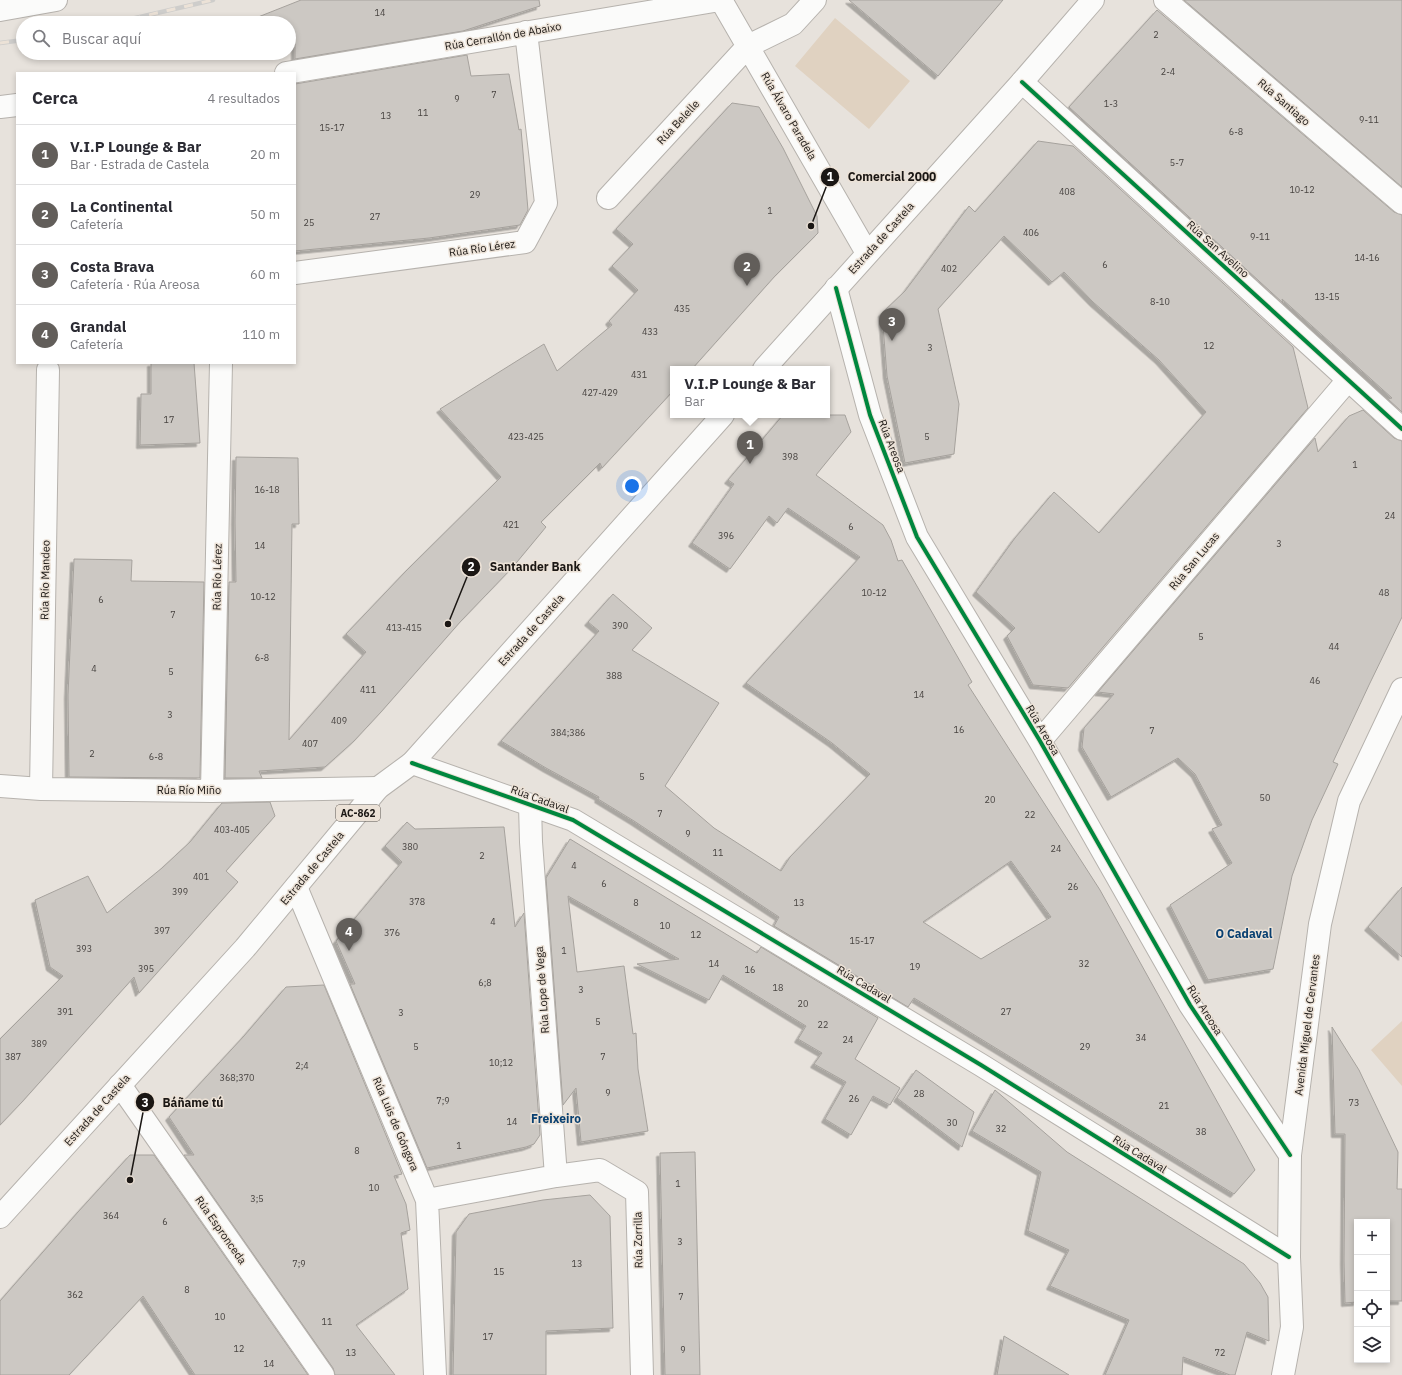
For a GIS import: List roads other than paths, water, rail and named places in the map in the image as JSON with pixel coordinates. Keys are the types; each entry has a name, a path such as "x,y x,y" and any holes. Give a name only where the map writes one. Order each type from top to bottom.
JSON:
{"street":[{"path":"0,10 56,0"},
{"name":"Rúa Cerrallón de Abaixo","path":"292,72 720,0"},
{"name":"Rúa Álvaro Paradela","path":"720,0 867,253"},
{"path":"748,46 793,24 815,0"},
{"name":"Estrada de Castela","path":"767,366 1094,0"},
{"name":"Rúa Santiago","path":"1165,0 1402,203"},
{"name":"Rúa Río Lérez","path":"296,273 525,242 546,203 526,32"},
{"name":"Rúa Belelle","path":"608,198 748,46"},
{"name":"Rúa San Avelino","path":"1022,82 1402,429"},
{"path":"0,107 16,105"},
{"name":"Rúa Areosa","path":"836,288 870,415 917,537 1040,741 1190,1005 1290,1155"},
{"name":"Rúa Río Lérez","path":"212,790 221,364"},
{"name":"Rúa Río Mandeo","path":"41,789 48,370"},
{"name":"Rúa San Lucas","path":"1040,741 1348,380"},
{"name":"Estrada de Castela","path":"0,1217 241,953 378,788 412,763 720,418"},
{"name":"Avenida Miguel de Cervantes","path":"1283,1375 1292,1327 1289,1257 1290,1155 1320,924 1348,801 1402,689"},
{"name":"Rúa Cadaval","path":"412,763 573,820 981,1065 1289,1257"},
{"name":"Rúa Río Miño","path":"0,786 41,789 212,790 378,788"},
{"name":"Rúa Lope de Vega","path":"530,805 531,842 556,1176"},
{"name":"Rúa Luis de Góngora","path":"296,887 427,1200 435,1375"},
{"name":"Rúa Espronceda","path":"120,1084 323,1375"},
{"name":"Rúa Zorrilla","path":"556,1176 600,1170 637,1192 642,1375"},
{"path":"427,1200 556,1176"}],"railway":[{"path":"144,16 213,0"},
{"path":"0,43 16,41"}],"place":[{"name":"Comercial 2000","path":"811,226"},
{"name":"La Continental","path":"747,286"},
{"name":"Costa Brava","path":"892,341"},
{"name":"V.I.P Lounge & Bar","path":"750,464"},
{"name":"Santander Bank","path":"448,624"},
{"name":"Grandal","path":"349,951"},
{"name":"Báñame tú","path":"130,1180"}],"district":[{"name":"O Cadaval","path":"1244,933"},
{"name":"Freixeiro","path":"556,1118"}]}
